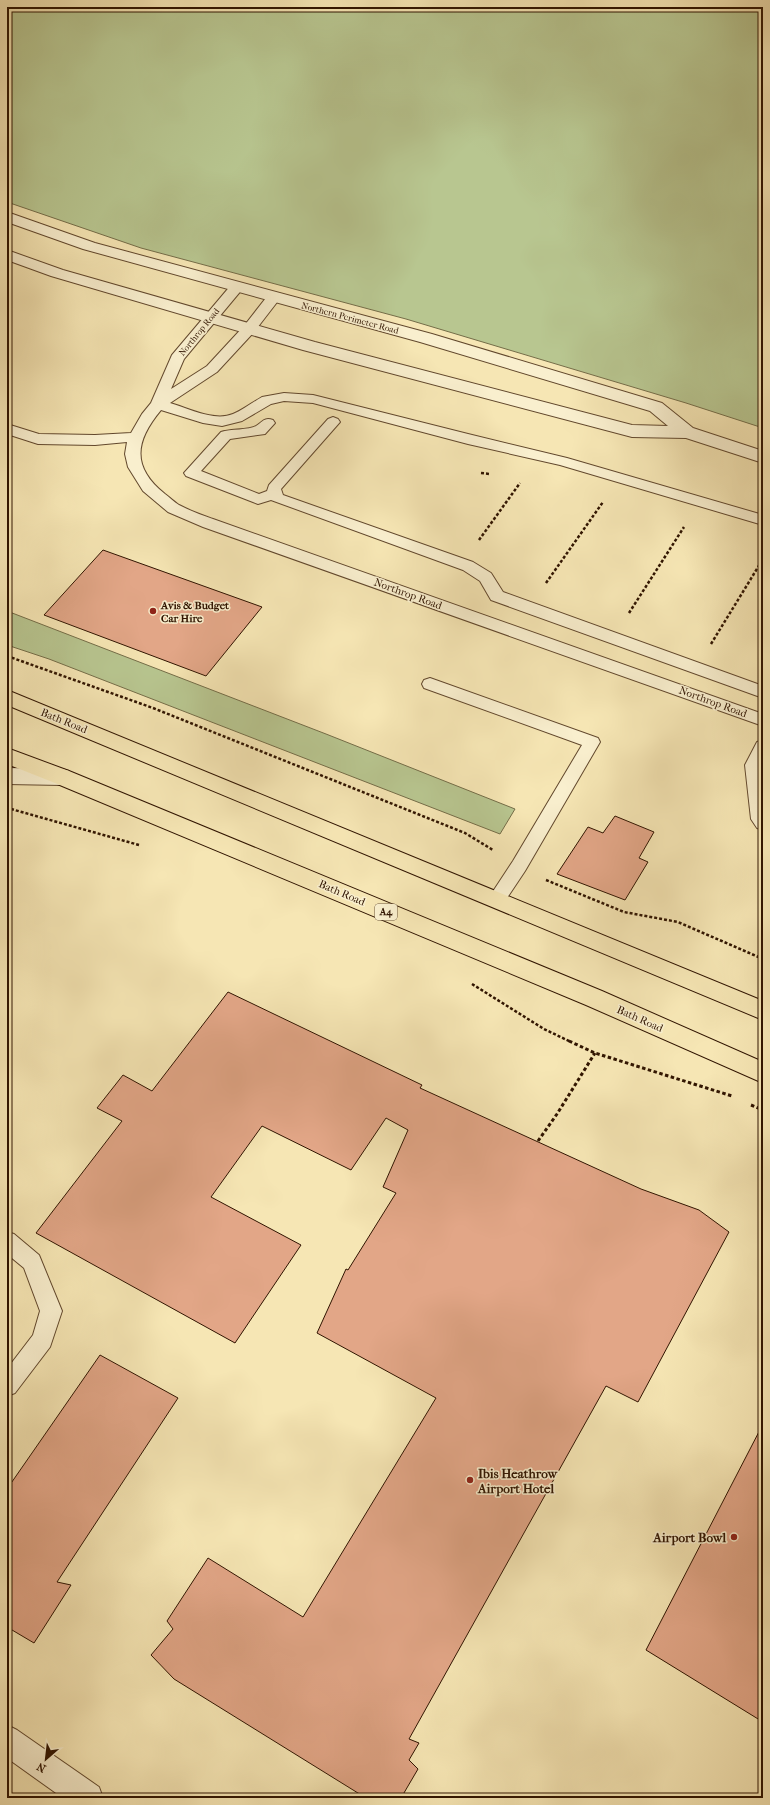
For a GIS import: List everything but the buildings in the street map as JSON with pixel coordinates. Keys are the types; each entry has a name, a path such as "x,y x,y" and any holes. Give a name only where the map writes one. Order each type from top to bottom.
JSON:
{"highway":[{"name":"Bath Road","path":"7,697 497,899 763,1011"},
{"name":"Bath Road","path":"7,756 62,777 594,998 763,1073"}],"street":[{"name":"Northern Perimeter Road","path":"7,217 39,230 89,246 426,338 656,407 687,432"},
{"name":"Northern Perimeter Road","path":"7,255 57,273 249,329 632,431 687,432 763,457"},
{"path":"7,776 62,777"},
{"path":"7,1740 88,1798"}],"lane":[{"name":"Northrop Road","path":"158,404 177,358 236,287"},
{"name":"Northrop Road","path":"274,297 249,329 212,369 158,404 147,417 136,436 132,454 135,468 148,488 174,508 208,523 763,720"},
{"path":"158,404 203,418 222,421 237,418 267,400 284,397 313,398 384,418 562,461 763,520"},
{"path":"333,422 274,488 274,494 278,498 468,566 482,575 489,582 490,590 497,596 763,692"},
{"path":"268,423 260,431 226,434 191,473 258,499 274,494"},
{"path":"7,429 38,439 95,440 136,436"},
{"path":"430,684 592,742 519,866 497,899"},
{"path":"763,746 753,765 760,819 763,823"},
{"path":"7,1241 32,1262 51,1311 42,1340 7,1386"}],"path":[{"path":"475,545 520,483"},
{"path":"546,584 603,502"},
{"path":"628,615 684,527"},
{"path":"711,645 763,559"},
{"path":"7,656 153,708 465,833 532,874 624,912 678,922 763,959"},
{"path":"7,807 140,845"},
{"path":"470,983 527,1017 544,1029 595,1053 733,1096"},
{"path":"538,1141 557,1114 595,1053"}],"green space":[{"path":"7,7 763,7 763,428 686,403 406,319 141,248 7,202"},
{"path":"7,611 326,734 515,809 500,834 49,659 7,645"}],"place":[{"name":"Avis & Budget Car Hire","path":"153,611"},
{"name":"Ibis Heathrow Airport Hotel","path":"470,1480"},
{"name":"Airport Bowl","path":"734,1537"}]}
